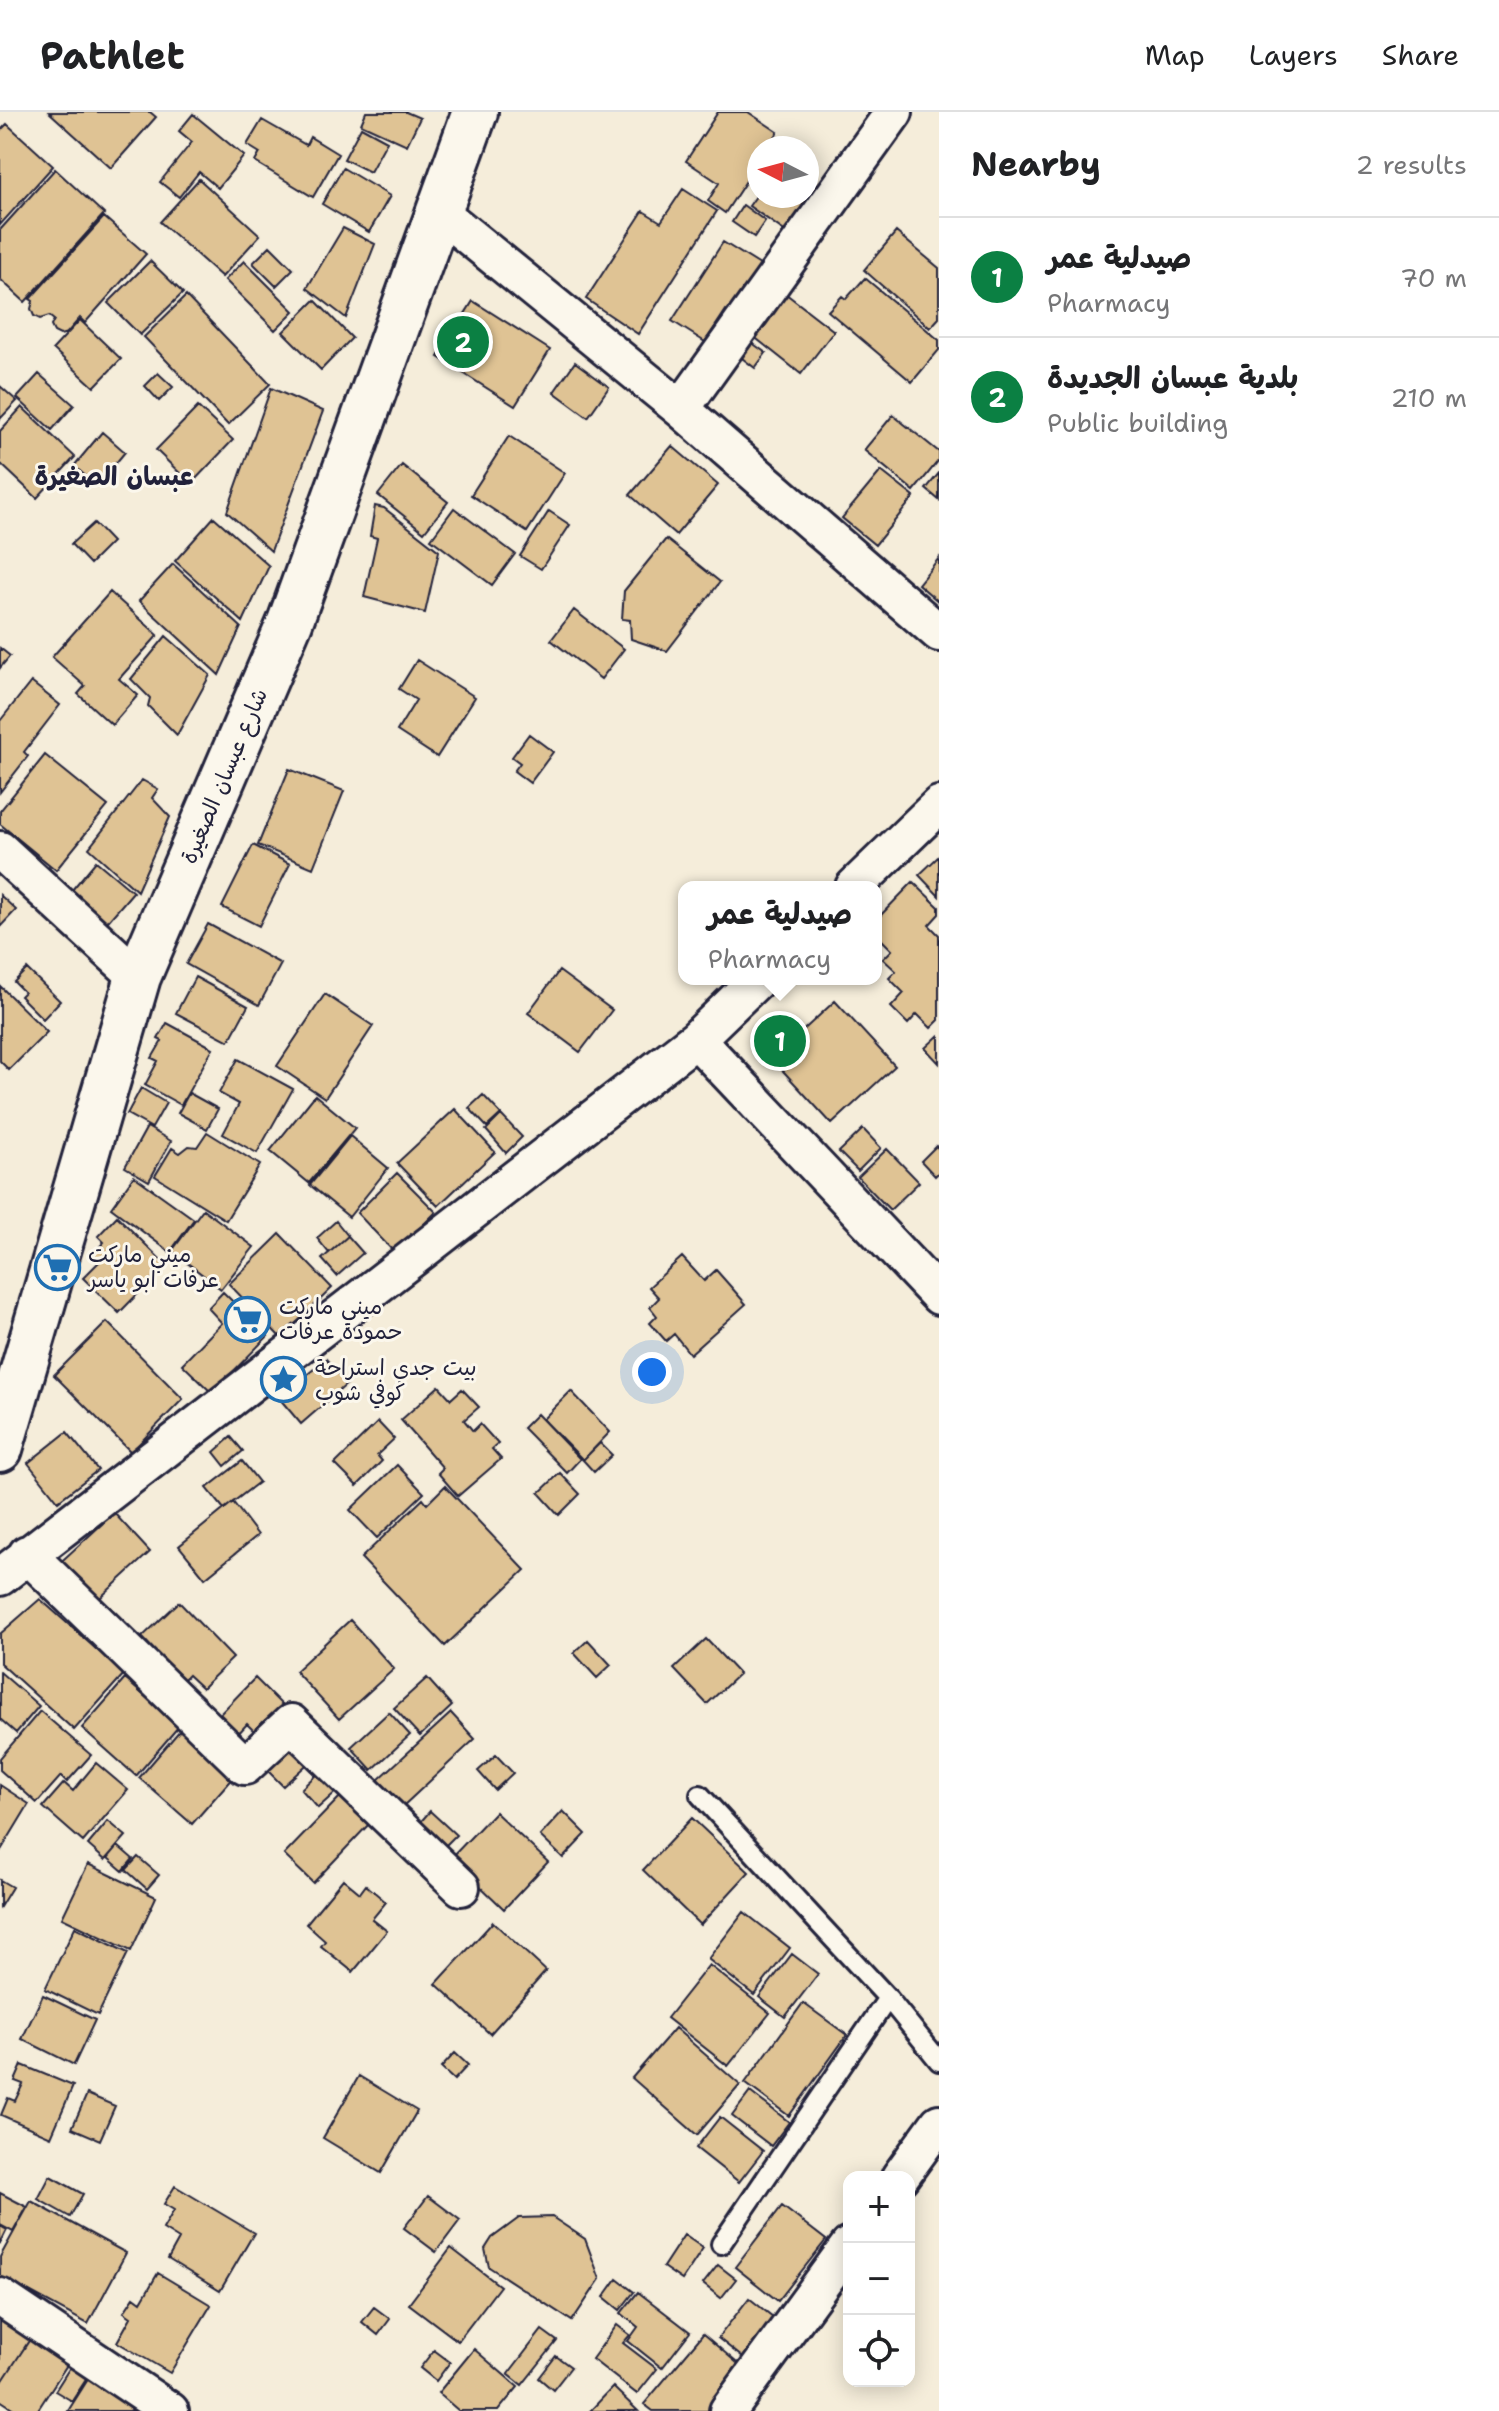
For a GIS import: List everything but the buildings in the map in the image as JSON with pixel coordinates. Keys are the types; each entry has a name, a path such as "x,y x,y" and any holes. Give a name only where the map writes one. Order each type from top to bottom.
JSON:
{"street":[{"name":"شارع عبسان الصغيرة","path":"0,1341 62,1136 307,503 362,332 442,112"},
{"name":"شارع عبسان الصغيرة","path":"0,1449 128,969 290,622 475,112"},
{"path":"681,409 894,112"},
{"path":"438,211 681,409 939,633"},
{"path":"860,881 939,805"},
{"path":"0,850 128,969"},
{"path":"0,1577 696,1039 752,985"},
{"path":"696,1039 939,1296"},
{"path":"27,1554 245,1766 291,1723 461,1887"},
{"path":"904,2171 939,2123"},
{"path":"728,2411 843,2254"},
{"path":"0,2297 170,2411"}],"lane":[{"path":"700,1795 888,1998 939,2061"},
{"path":"721,2244 888,1998"}],"place":[{"name":"بلدية عبسان الجديدة","path":"463,342"},
{"name":"صيدلية عمر","path":"780,1041"},
{"name":"ميني ماركت عرفات ابو ياسر","path":"57,1267"},
{"name":"ميني ماركت حمودة عرفات","path":"248,1319"},
{"name":"بيت جدي استراحة كوفي شوب","path":"284,1380"}],"district":[{"name":"عبسان الصغيرة","path":"114,475"}]}
